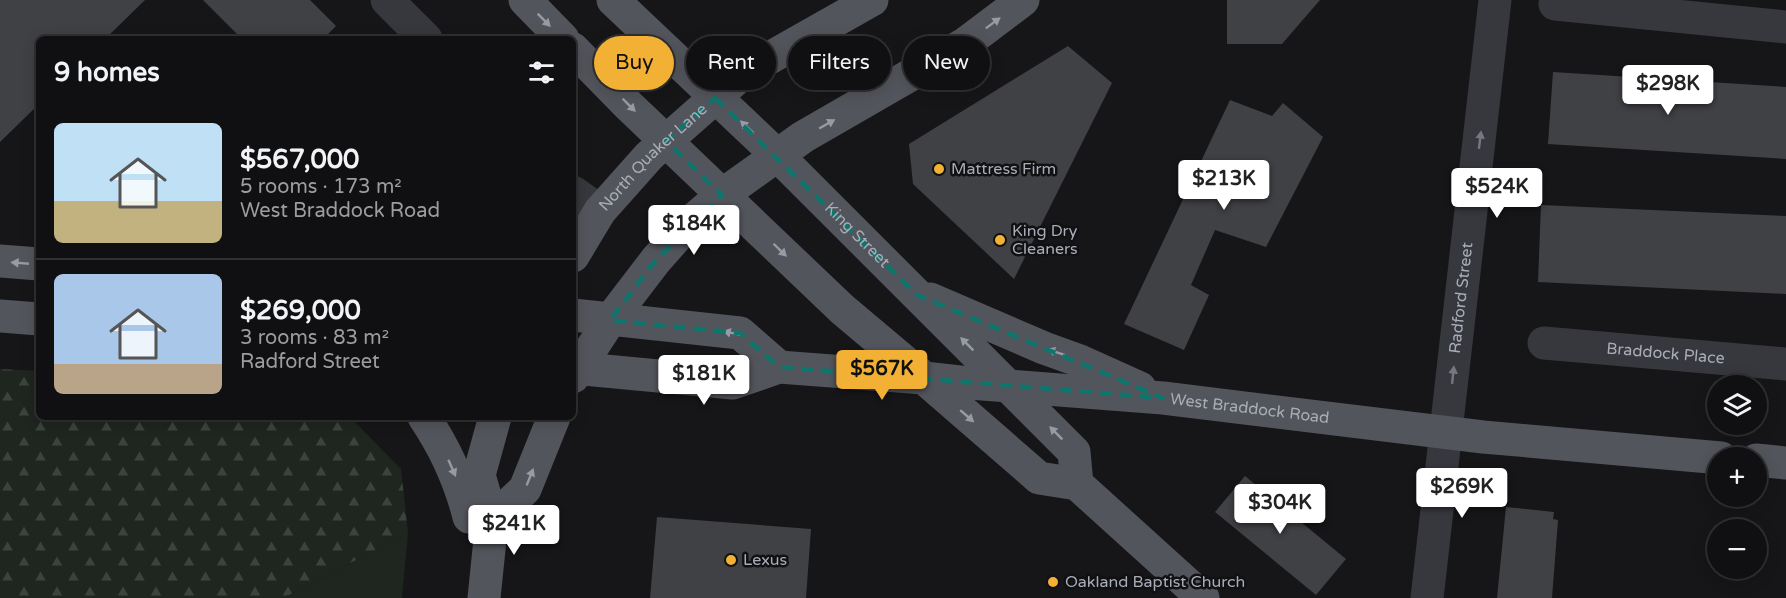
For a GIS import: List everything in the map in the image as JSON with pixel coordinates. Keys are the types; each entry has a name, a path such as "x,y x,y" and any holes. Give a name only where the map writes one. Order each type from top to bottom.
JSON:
{"main road":[{"path":"525,0 560,36"},
{"name":"King Street","path":"613,0 778,156 1074,452 1077,484"},
{"name":"North Quaker Lane","path":"576,251 600,211 649,156 743,73 872,0"},
{"path":"576,368 656,260 687,225 722,195 803,138 966,43 1023,0"},
{"path":"576,52 842,309 1039,478 1077,484 1203,598"},
{"path":"0,261 36,264"},
{"path":"917,295 1080,361 1163,398"},
{"path":"576,315 740,333 778,367"},
{"path":"0,316 36,319"},
{"name":"West Braddock Road","path":"576,371 733,383 778,367 924,378 1163,398 1447,433 1707,457"},
{"path":"426,420 438,438 462,491 477,547 484,592"},
{"path":"484,592 492,520 479,475 494,420"},
{"path":"492,520 525,489 553,420"},
{"path":"1767,461 1786,463"}],"street":[{"path":"387,0 417,35"},
{"name":"Radford Street","path":"1427,598 1495,0"},
{"path":"1555,4 1786,27"},
{"path":"576,194 600,211"},
{"name":"Braddock Place","path":"1544,343 1786,364"}],"highlighted area":[{"path":"715,98 917,295 1163,398 779,367 740,333 610,320 656,260 722,195 666,141"}],"green space":[{"path":"0,369 36,371 36,420 353,420 401,469 408,533 283,598 0,598"},
{"path":"408,533 402,598 283,598"}],"building":[{"path":"0,0 145,0 108,36 36,36 36,107 0,142"},
{"path":"203,0 310,0 336,26 326,36 239,36"},
{"path":"1227,0 1320,0 1282,44 1227,44"},
{"path":"1068,46 1112,83 1014,279 913,184 909,144"},
{"path":"1553,72 1786,87 1786,159 1548,144"},
{"path":"1230,100 1272,116 1283,103 1323,137 1266,247 1215,230 1191,285 1209,295 1184,350 1124,324"},
{"path":"1541,205 1786,216 1786,294 1538,282"},
{"path":"1245,476 1346,559 1316,595 1215,512"},
{"path":"1506,507 1554,512 1553,519 1558,520 1552,598 1497,598"},
{"name":"Lexus","path":"657,517 811,529 806,598 650,598"}],"place":[{"name":"Mattress Firm","path":"939,169"},
{"name":"King Dry Cleaners","path":"1000,240"},
{"name":"Lexus","path":"731,560"},
{"name":"Oakland Baptist Church","path":"1053,582"}]}
